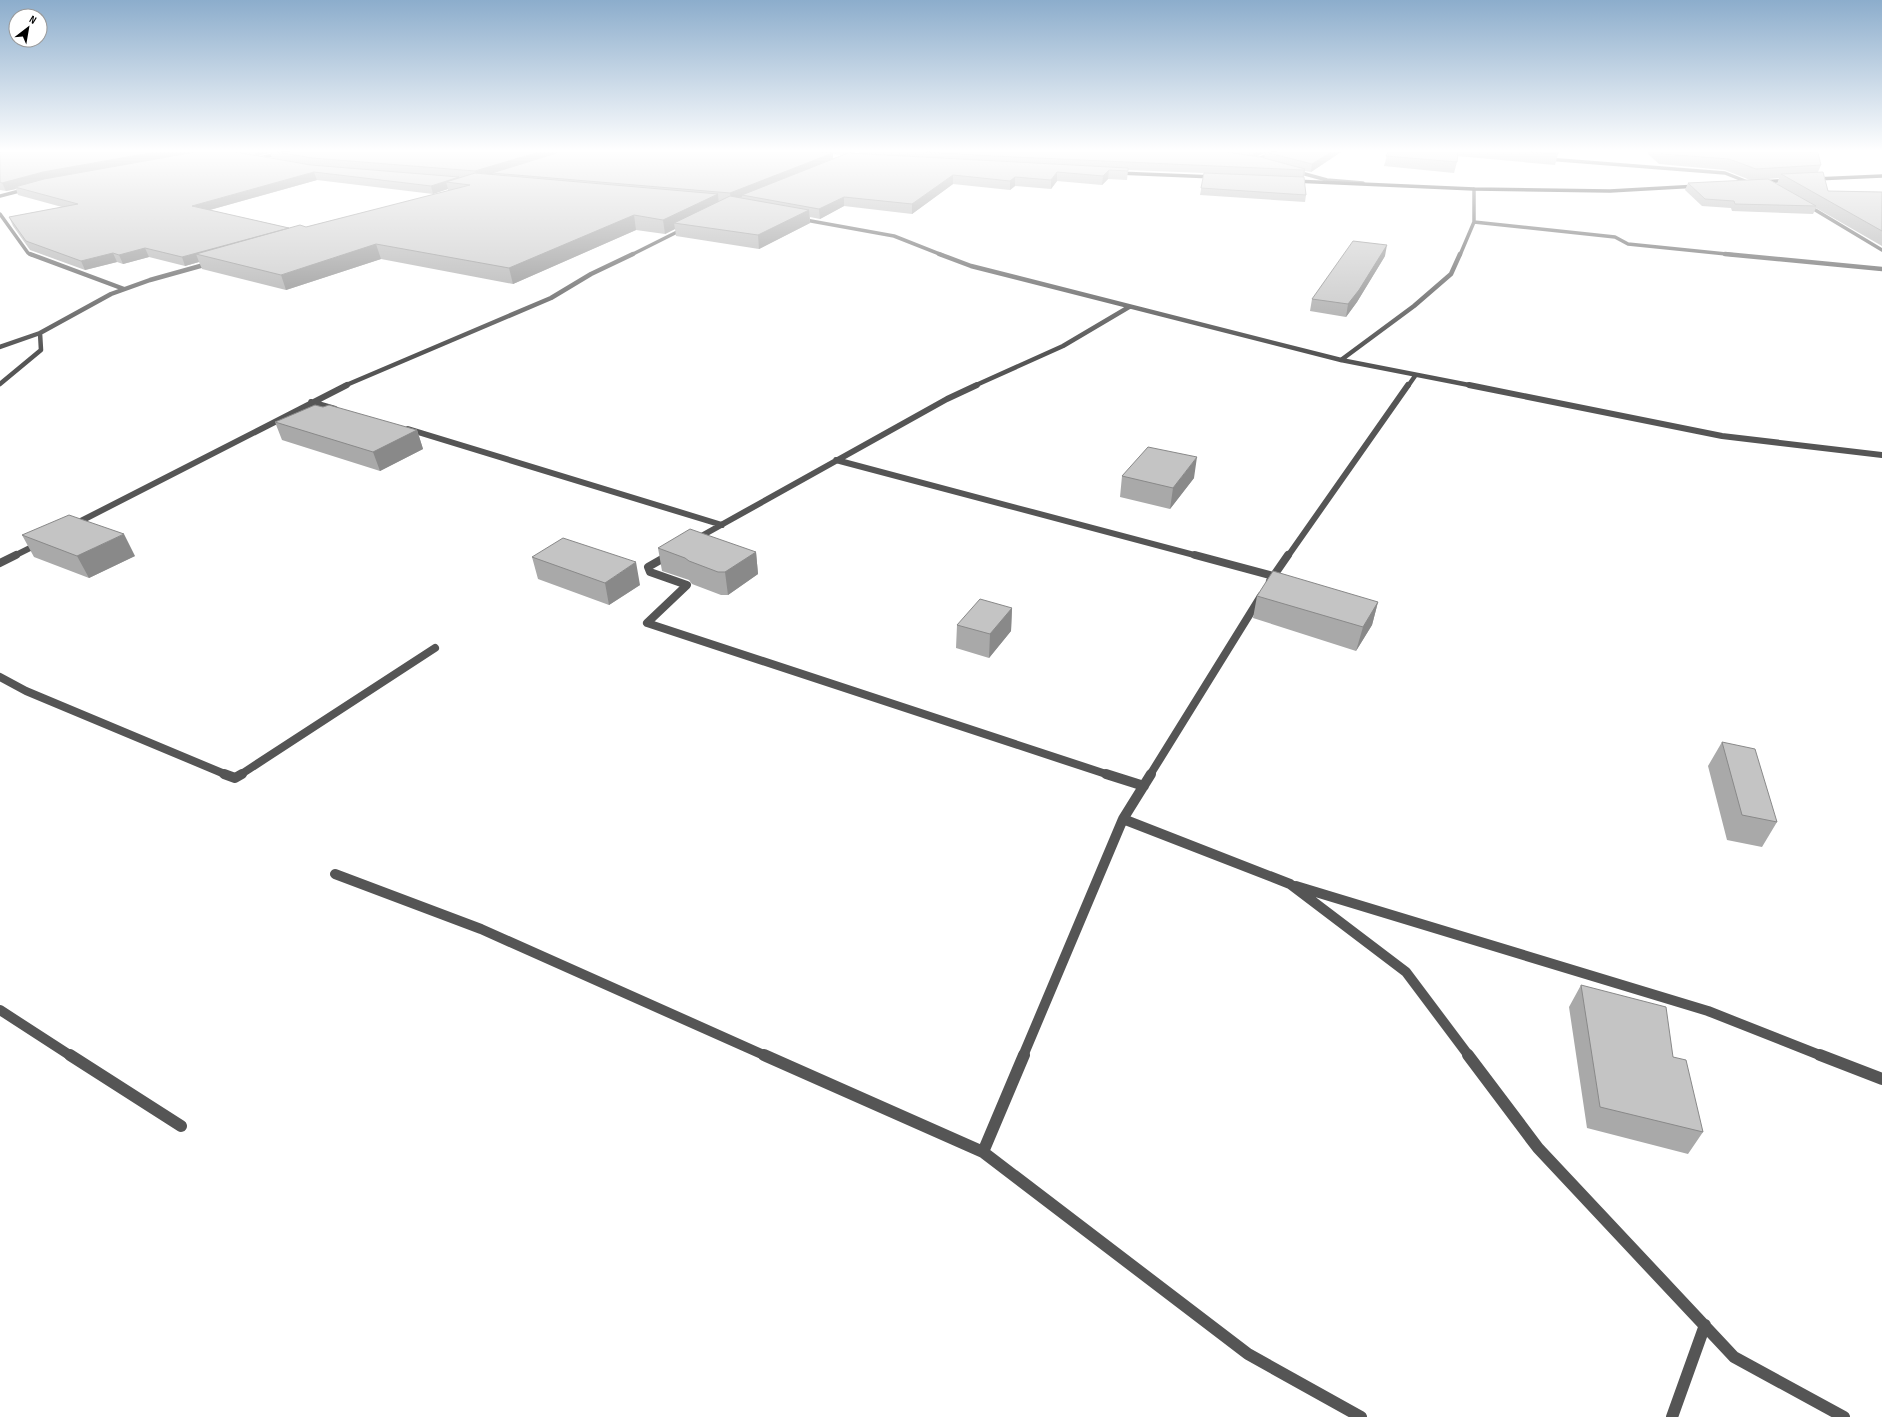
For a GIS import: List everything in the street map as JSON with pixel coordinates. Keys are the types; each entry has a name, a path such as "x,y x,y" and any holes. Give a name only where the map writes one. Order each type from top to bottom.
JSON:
{"street":[{"path":"3,218 28,253 124,289"},
{"path":"798,218 894,236 971,266 1341,360 1415,376 1722,436 1882,455"},
{"path":"1341,360 1414,306 1451,274 1474,222 1474,218"},
{"path":"1828,218 1882,250"},
{"path":"1474,222 1615,236 1628,244 1882,269"},
{"path":"70,527 336,389 550,298 591,274 689,226"},
{"path":"0,347 40,333 111,294 218,261"},
{"path":"688,544 836,460 948,400 1063,346 1129,306"},
{"path":"0,384 41,350 40,333"},
{"path":"983,1152 1123,819 1273,576 1415,376"},
{"path":"311,402 341,410"},
{"path":"400,427 474,448 621,495 722,525"},
{"path":"836,460 1273,576"},
{"path":"0,563 42,542"},
{"path":"675,552 648,567 650,572 687,585 647,623 1144,786"},
{"path":"0,677 26,692 235,778 435,648"},
{"path":"1123,819 1290,884 1708,1011 1882,1079"},
{"path":"335,874 481,929 983,1152 1248,1354 1361,1417"},
{"path":"1290,884 1406,972 1538,1148 1734,1357 1844,1417"},
{"path":"0,1010 181,1126"},
{"path":"1672,1417 1704,1325"}],"building":[{"path":"10,218 245,218 289,228 182,257 145,248 119,255 113,253 81,261 26,241"},
{"path":"341,218 627,218 509,268 376,244 281,275 196,254 300,225 306,227"},
{"path":"652,218 667,218 663,220"},
{"path":"684,218 792,218 758,235 674,223"},
{"path":"1859,218 1882,218 1882,231"},
{"path":"1353,241 1387,245 1359,290 1348,304 1312,299"},
{"path":"315,405 323,407 329,405 417,430 373,452 275,422"},
{"path":"1148,447 1197,457 1173,488 1122,476"},
{"path":"69,515 124,534 77,556 22,535"},
{"path":"690,529 756,552 725,572 718,572 658,548"},
{"path":"563,538 636,562 605,583 532,557"},
{"path":"1273,571 1378,602 1363,627 1257,596"},
{"path":"980,599 1012,608 990,634 957,625"},
{"path":"1722,742 1755,749 1777,822 1742,815"},
{"path":"1581,985 1666,1007 1673,1057 1686,1060 1703,1132 1600,1107"}]}
